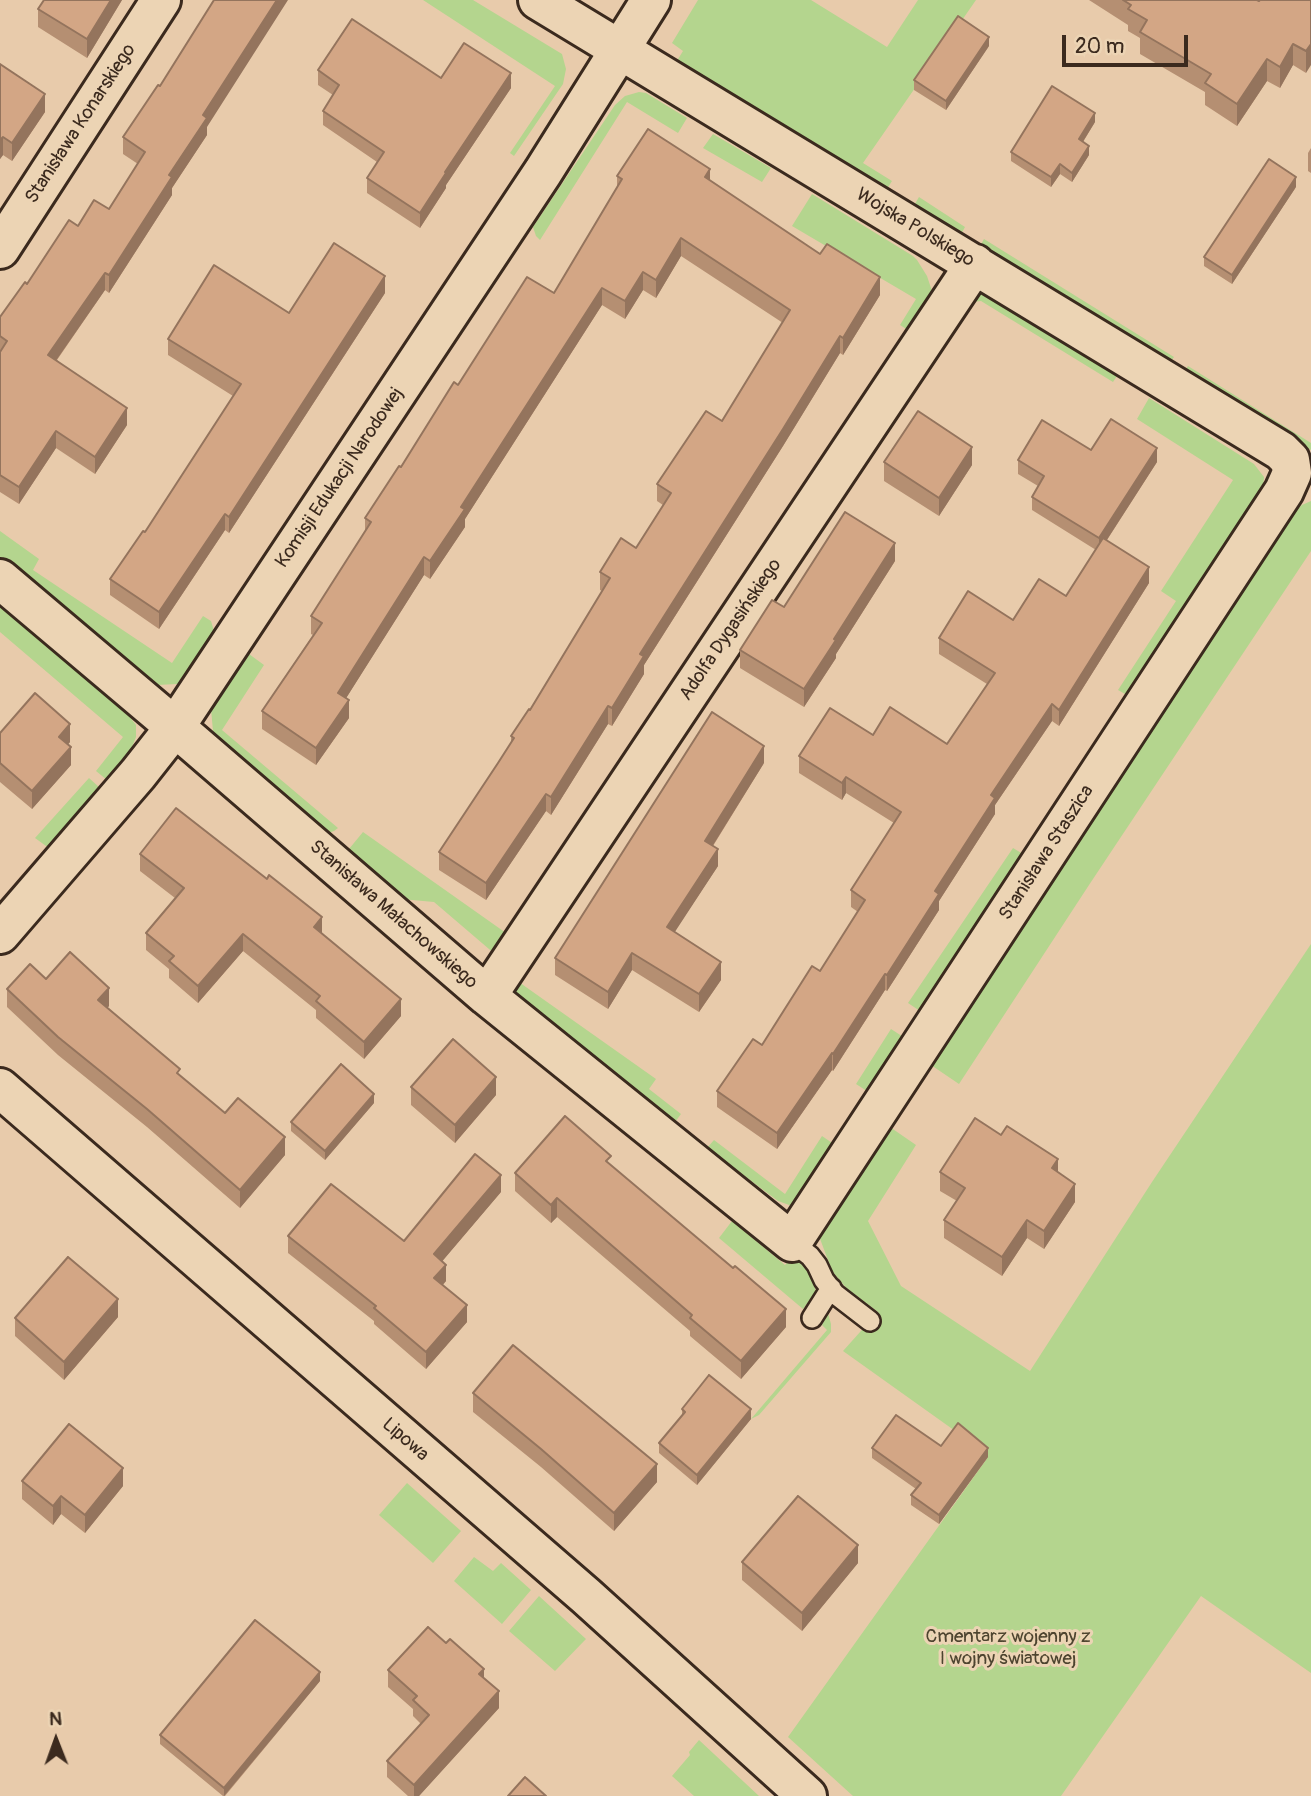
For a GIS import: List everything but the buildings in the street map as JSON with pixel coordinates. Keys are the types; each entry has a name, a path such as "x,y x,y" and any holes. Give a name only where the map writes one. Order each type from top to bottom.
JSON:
{"street":[{"name":"Stanisława Konarskiego","path":"0,249 161,0"},
{"name":"Wojska Polskiego","path":"538,0 1282,451 1298,470"},
{"name":"Komisji Edukacji Narodowej","path":"0,934 175,727 535,184 651,0"},
{"name":"Adolfa Dygasińskiego","path":"487,996 975,264"},
{"name":"Stanisława Staszica","path":"792,1242 1298,470"},
{"name":"Stanisława Małachowskiego","path":"0,579 487,996 792,1242"},
{"name":"Lipowa","path":"0,1088 586,1596 807,1796"}],"lane":[{"path":"792,1242 810,1256 835,1294 870,1321"},
{"path":"812,1318 831,1288"}],"green space":[{"path":"423,0 473,0 562,54 566,69 563,84 514,156 510,153 555,86"},
{"path":"698,0 811,0 887,47 918,0 976,0 863,163 892,181 885,192 675,64 683,51 672,43"},
{"path":"646,93 687,118 678,133 627,102 540,240 533,227 615,105 625,96"},
{"path":"713,134 771,168 762,182 703,148"},
{"path":"812,194 917,260 932,291 931,301 911,332 900,325 916,299 792,226"},
{"path":"919,197 965,227 959,238 912,209"},
{"path":"984,239 1174,357 1169,364 979,248"},
{"path":"978,293 988,296 1117,376 1113,382 981,301 963,303"},
{"path":"1188,366 1311,443 1311,450 1183,374"},
{"path":"1149,398 1254,464 1264,477 1263,490 1132,698 1118,690 1176,601 1161,591 1233,480 1137,419"},
{"path":"1311,501 1311,551 959,1084 928,1063 1275,526"},
{"path":"0,531 39,559 33,570 172,663 203,616 211,621 214,631 177,684 157,685 146,681 0,558"},
{"path":"0,604 126,712 136,725 136,737 130,752 107,780 96,771 123,737 0,632"},
{"path":"249,654 264,665 222,730 338,828 334,831 324,831 219,741 213,731 211,709"},
{"path":"89,778 100,788 52,846 46,846 35,838"},
{"path":"363,832 506,933 545,873 550,876 496,955 434,902 401,899 348,854"},
{"path":"1013,848 1028,857 926,1015 908,1003"},
{"name":"Cmentarz wojenny z I wojny światowej","path":"1311,944 1311,1673 1201,1596 1061,1796 853,1796 788,1737 988,1457 843,1351 878,1312 847,1289 832,1271 819,1236 887,1125 916,1145 868,1221 901,1286 1030,1371"},
{"path":"516,980 656,1079 649,1089 681,1114 672,1126 518,996 514,990"},
{"path":"891,1029 908,1040 873,1095 856,1084"},
{"path":"822,1136 838,1147 804,1200 792,1206 778,1201 707,1148 714,1140 785,1194"},
{"path":"732,1221 785,1265 794,1255 811,1273 816,1292 803,1309 719,1238"},
{"path":"828,1313 831,1332 759,1415 751,1419 827,1330 822,1325"},
{"path":"407,1483 461,1531 433,1563 379,1515"},
{"path":"474,1557 493,1571 501,1563 531,1590 502,1624 454,1581"},
{"path":"539,1596 586,1639 555,1671 509,1631"},
{"path":"699,1740 759,1796 694,1796 672,1776"}]}
